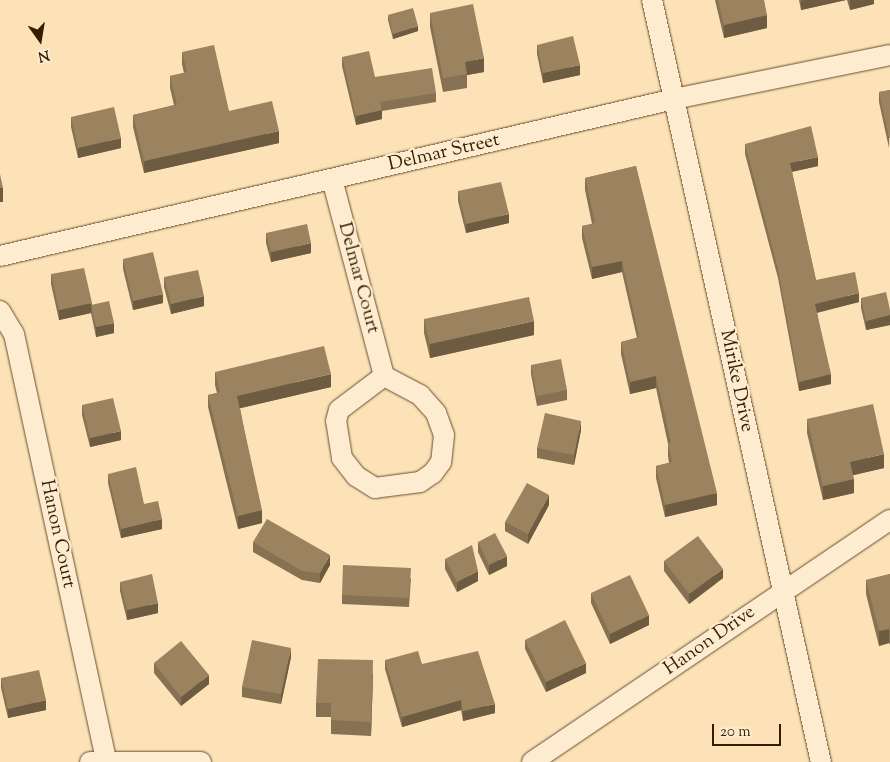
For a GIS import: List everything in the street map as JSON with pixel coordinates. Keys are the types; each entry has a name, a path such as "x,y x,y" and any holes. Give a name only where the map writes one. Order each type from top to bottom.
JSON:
{"street":[{"name":"Mirike Drive","path":"652,0 821,762"},
{"name":"Delmar Street","path":"0,256 674,99 890,55"},
{"name":"Delmar Court","path":"332,180 384,376"},
{"name":"Hanon Court","path":"0,311 14,334 98,761"},
{"path":"384,376 420,395 436,413 444,434 441,462 433,473 420,482 375,488 356,476 342,458 336,421 339,410 384,376"},
{"name":"Hanon Drive","path":"532,762 782,590 890,520"},
{"path":"98,761 202,762"}],"building":[{"path":"718,0 764,0 767,15 724,25"},
{"path":"473,4 484,58 465,62 467,74 443,78 430,13"},
{"path":"413,8 418,26 393,34 388,15"},
{"path":"573,36 580,65 543,73 537,45"},
{"path":"214,45 229,111 272,101 279,131 144,161 133,115 177,105 170,76 187,72 182,52"},
{"path":"369,51 375,77 432,68 436,93 380,102 382,110 356,116 342,57"},
{"path":"890,90 890,138 889,138 879,92"},
{"path":"114,107 121,138 78,148 71,117"},
{"path":"811,126 818,157 790,163 816,280 855,272 859,293 815,304 831,374 799,382 778,269 745,144"},
{"path":"636,166 717,493 665,505 656,466 672,462 668,444 671,443 656,376 630,382 621,342 639,337 622,261 592,267 582,226 595,223 585,178"},
{"path":"0,174 3,188 0,188"},
{"path":"501,182 509,214 466,224 458,191"},
{"path":"307,224 311,243 271,252 266,233"},
{"path":"153,252 163,294 133,301 123,259"},
{"path":"84,268 92,303 59,310 51,274"},
{"path":"198,270 204,296 171,304 164,277"},
{"path":"886,292 890,315 866,321 861,298"},
{"path":"529,297 534,321 430,344 424,319"},
{"path":"109,301 114,323 96,327 91,305"},
{"path":"324,346 331,374 237,396 262,510 238,516 208,395 220,392 215,372"},
{"path":"561,359 567,390 537,396 531,365"},
{"path":"113,398 121,431 90,438 82,405"},
{"path":"873,404 884,454 850,462 854,479 823,486 807,419"},
{"path":"545,413 581,421 574,455 537,448"},
{"path":"136,467 144,504 158,501 162,519 121,529 108,474"},
{"path":"527,483 549,495 528,534 505,522"},
{"path":"267,519 330,555 320,573 302,571 253,542"},
{"path":"495,533 507,556 489,565 478,542"},
{"path":"698,536 723,569 689,594 664,561"},
{"path":"472,545 478,571 457,582 445,559"},
{"path":"343,565 411,568 409,598 342,595"},
{"path":"152,574 158,603 127,610 120,582"},
{"path":"890,574 890,631 889,629 879,631 866,580"},
{"path":"630,575 649,615 610,634 591,593"},
{"path":"565,620 586,663 546,682 525,640"},
{"path":"252,640 291,648 281,694 242,687"},
{"path":"181,641 209,675 181,697 154,663"},
{"path":"418,651 422,664 478,651 495,704 463,711 461,700 402,717 385,660"},
{"path":"318,659 373,660 371,722 331,720 331,703 316,703"},
{"path":"39,670 46,700 8,709 1,678"}]}
